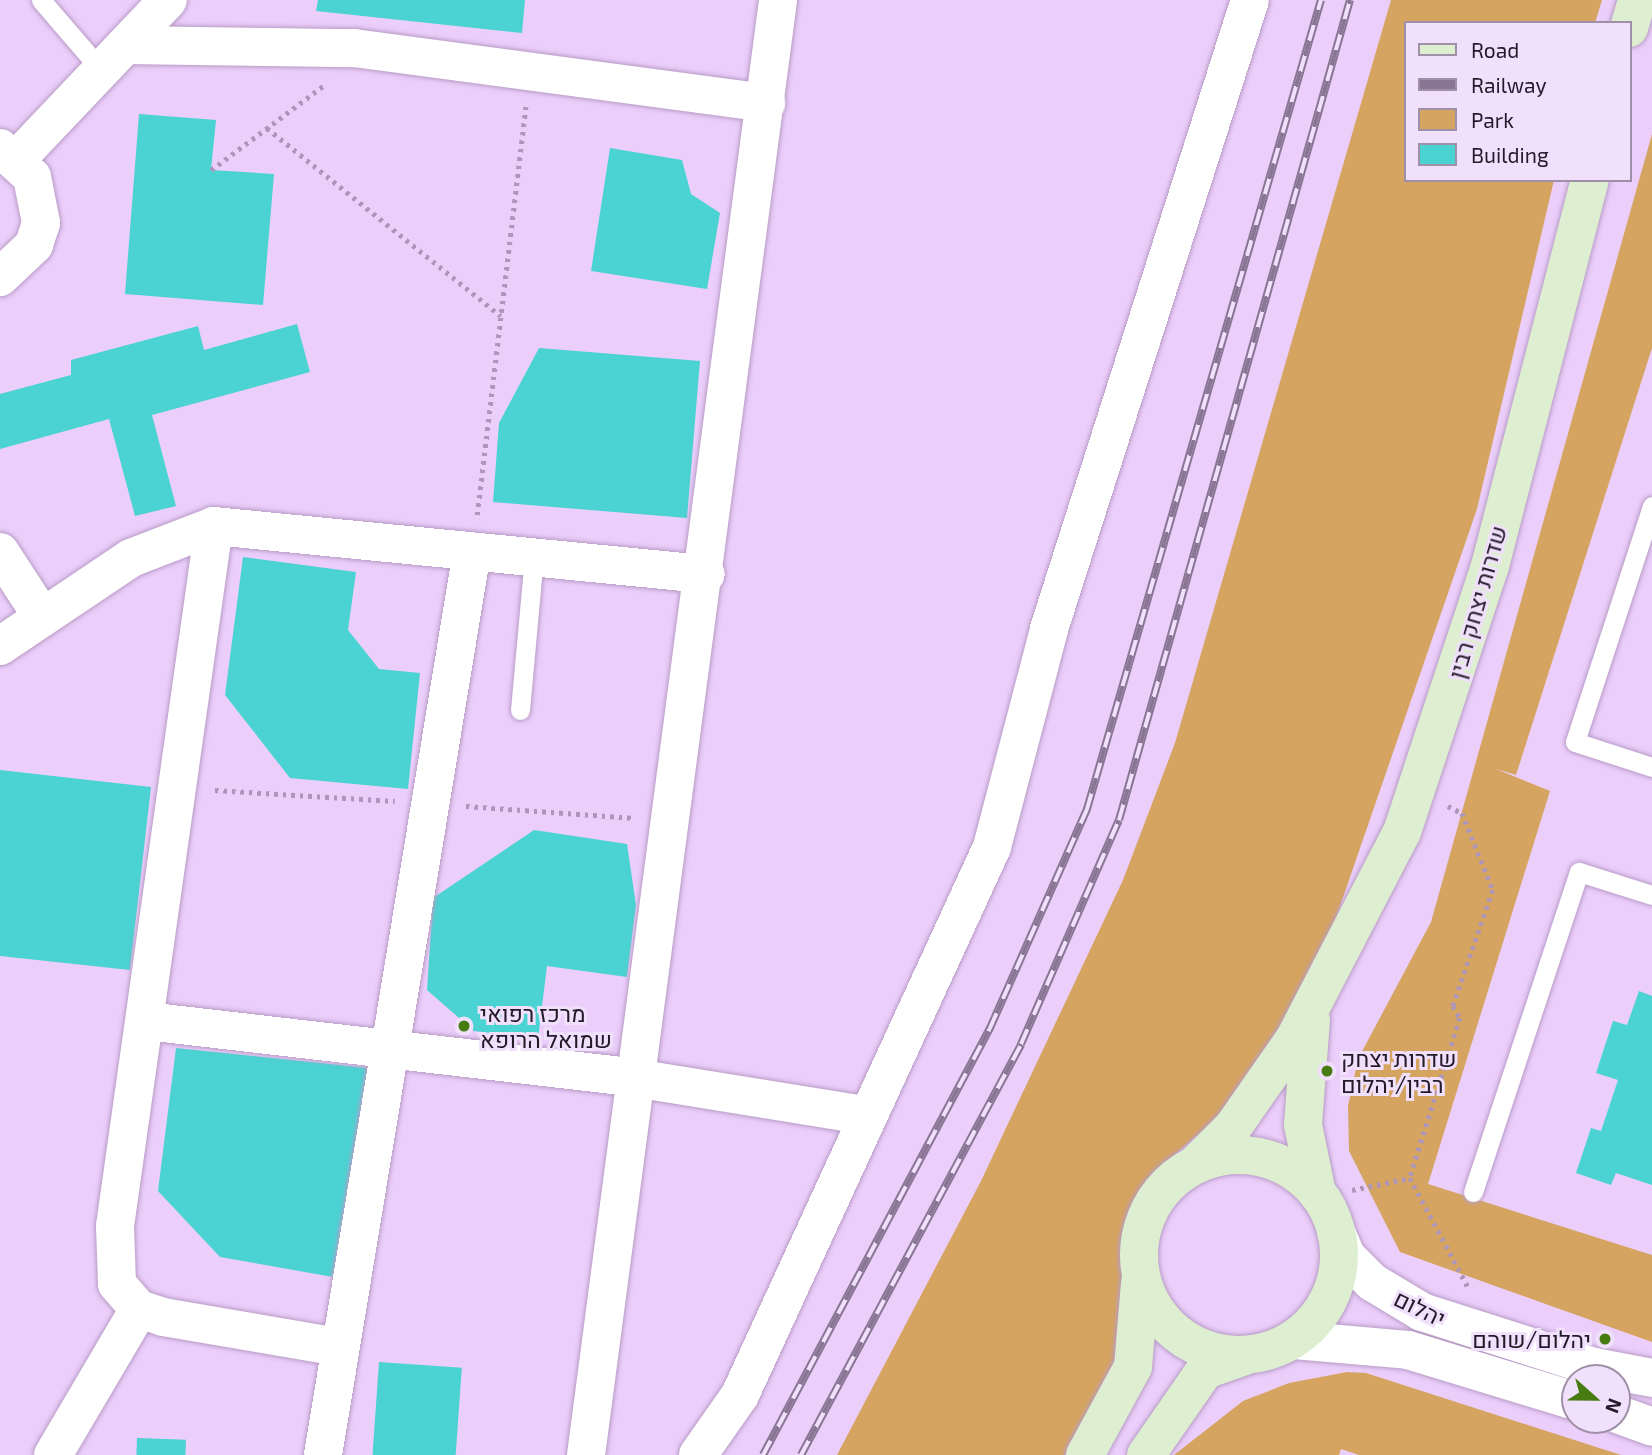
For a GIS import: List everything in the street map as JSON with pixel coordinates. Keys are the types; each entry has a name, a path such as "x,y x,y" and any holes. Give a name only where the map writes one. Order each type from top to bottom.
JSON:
{"main road":[{"path":"1631,21 1637,0"},
{"name":"שדרות יצחק רבין","path":"1195,1165 1233,1127 1313,1004 1376,890 1417,790 1490,566 1589,182"},
{"name":"שדרות יצחק רבין","path":"1313,1004 1303,1125 1319,1195"},
{"path":"1085,1455 1133,1367 1145,1218 1159,1194 1195,1165 1236,1154 1267,1159 1295,1172 1319,1195 1336,1232 1332,1292 1294,1340 1205,1370 1146,1455"},
{"path":"1140,1274 1174,1332 1194,1346 1245,1356"}],"street":[{"path":"0,277 34,245 41,222 40,199 8,153 114,58 168,0"},
{"path":"586,1455 635,1077 706,574 778,0"},
{"path":"698,1455 740,1395 864,1115 946,958 992,847 1049,629 1250,0"},
{"path":"114,58 371,50 766,103"},
{"path":"0,646 41,615 131,558 214,526 706,574"},
{"path":"214,526 115,1226 117,1284 139,1309 339,1347"},
{"path":"323,1455 472,551"},
{"path":"0,552 41,615"},
{"path":"146,1021 635,1077 864,1115"},
{"name":"יהלום","path":"1336,1232 1346,1256 1395,1298 1495,1337 1652,1378"},
{"path":"53,1455 139,1309"},
{"name":"יהלום","path":"1294,1340 1408,1350 1561,1397"},
{"path":"1631,1419 1652,1427"}],"lane":[{"path":"41,0 114,58"},
{"path":"1651,510 1575,743 1652,768"},
{"path":"520,710 534,557"},
{"path":"1473,1192 1578,872 1652,895"}],"path":[{"path":"211,170 371,50"},
{"path":"472,551 530,71"},
{"path":"267,128 501,316"},
{"path":"1417,790 1462,813 1493,890 1453,1006 1460,1018 1410,1178 1495,1337"},
{"path":"1319,1195 1410,1178"}],"green space":[{"path":"1391,0 1602,0 1596,21 1404,21 1404,182 1554,182 1477,509 1318,970 1239,1099 1151,1175 1127,1252 1127,1323 1105,1394 1065,1455 837,1455 981,1181 1123,880 1175,743"},
{"path":"1652,134 1652,348 1516,775 1496,769 1550,791 1428,1184 1652,1255 1652,1342 1400,1252 1349,1151 1348,1106 1358,1059 1431,922"},
{"path":"1347,1372 1366,1373 1621,1455 1359,1455 1341,1449 1339,1455 1174,1455 1243,1401 1289,1383"}],"building":[{"path":"318,0 525,0 522,33 316,11"},
{"path":"139,114 216,120 211,170 274,174 263,305 125,294"},
{"path":"610,148 682,160 691,194 720,213 707,289 591,271"},
{"path":"297,324 310,372 152,415 176,506 135,516 109,419 0,449 0,394 71,375 71,360 198,326 204,350"},
{"path":"539,348 700,361 687,518 493,502 499,423"},
{"path":"243,557 356,572 348,630 379,669 420,673 408,789 290,778 225,695"},
{"path":"0,770 151,787 130,970 0,956"},
{"path":"534,830 627,844 636,905 627,977 547,966 538,1039 474,1031 427,990 433,898"},
{"path":"1639,991 1652,996 1652,1185 1616,1173 1611,1185 1576,1173 1591,1128 1601,1131 1618,1080 1596,1073 1613,1021 1627,1025"},
{"path":"176,1048 369,1068 333,1277 220,1257 158,1191"},
{"path":"379,1362 462,1368 456,1455 373,1455"},
{"path":"137,1438 186,1440 185,1455 136,1455"}],"railway":[{"path":"763,1455 990,1028 1087,809 1321,0"},
{"path":"801,1455 1021,1044 1119,820 1350,0"}],"place":[{"name":"מרכז רפואי שמואל הרופא","path":"464,1026"},
{"name":"שדרות יצחק רבין/יהלום","path":"1327,1071"},
{"name":"יהלום/שוהם","path":"1605,1339"}]}
